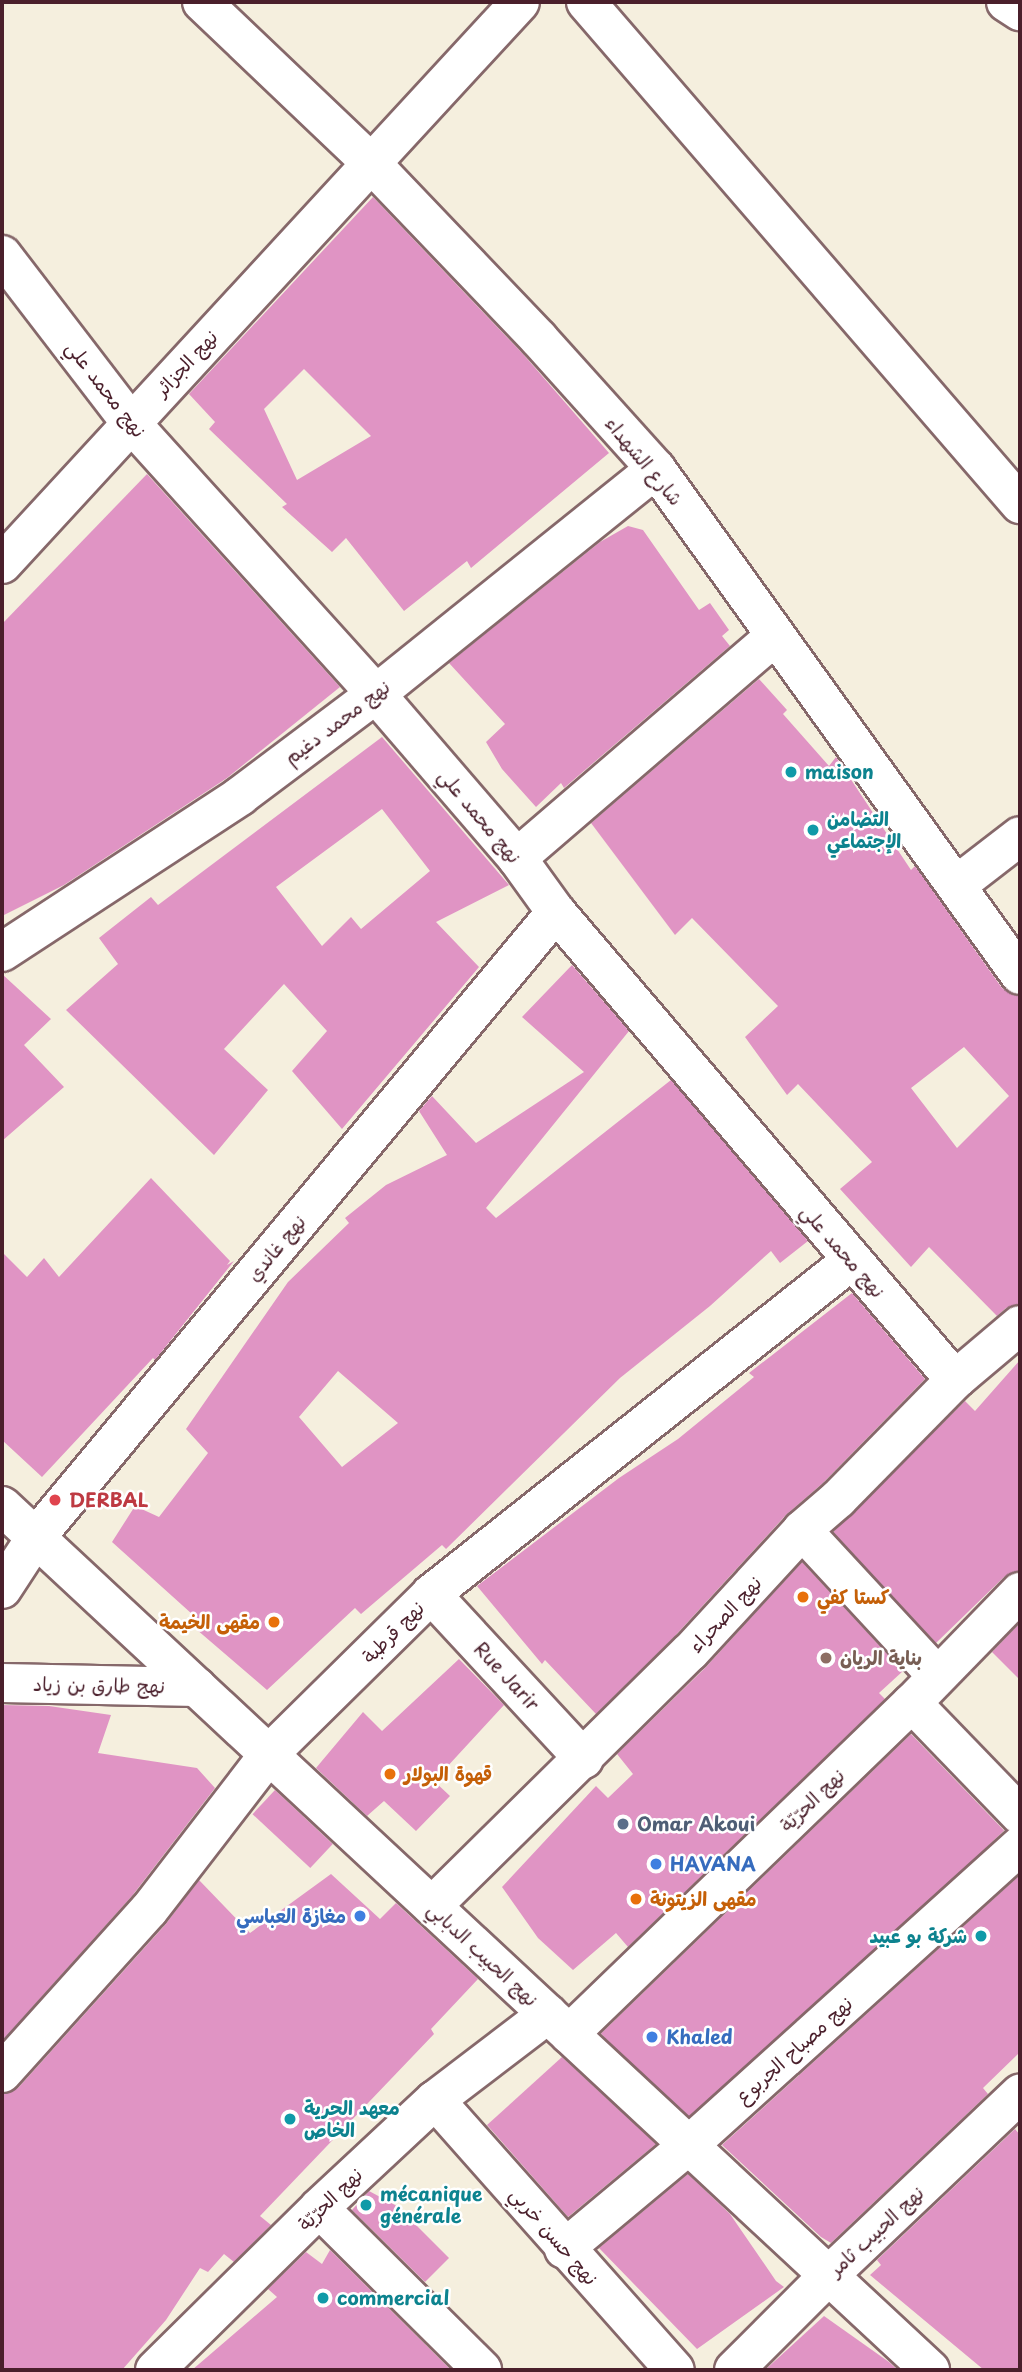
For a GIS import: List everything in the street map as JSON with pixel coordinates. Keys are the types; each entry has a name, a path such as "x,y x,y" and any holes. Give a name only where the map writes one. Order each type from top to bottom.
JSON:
{"street":[{"name":"شارع الشهداء","path":"202,2 370,162 513,311 656,469 958,884 1020,975"},
{"name":"نهج الجزائر","path":"2,564 520,2"},
{"path":"586,2 1020,503"},
{"path":"1006,2 1020,11"},
{"name":"نهج محمد علي","path":"2,254 131,423 376,694 517,858 556,912 955,1380"},
{"name":"نهج محمد دغيم","path":"2,953 240,796 376,694 656,469"},
{"path":"517,858 775,636"},
{"path":"958,884 1020,836"},
{"name":"نهج غاندي","path":"2,1589 36,1537 556,912"},
{"name":"نهج قرطبة","path":"2,2073 149,1910 269,1754 431,1594 851,1261"},
{"name":"نهج الصحراء","path":"432,1906 690,1652 802,1530 838,1499 955,1380 1020,1325"},
{"name":"نهج الحبيب الدبابي","path":"2,1506 930,2370"},
{"path":"802,1530 937,1676"},
{"name":"نهج الحرّيّة","path":"155,2370 319,2208 435,2100 558,2024 912,1703 1020,1592"},
{"name":"Rue Jarir","path":"431,1594 584,1759"},
{"name":"نهج طارق بن زياد","path":"2,1683 197,1687"},
{"path":"912,1703 1020,1815"},
{"name":"نهج مصباح الجربوع","path":"564,2249 689,2145 1020,1846"},
{"name":"نهج الحبيب ثامر","path":"734,2370 828,2276 1020,2095"},
{"name":"نهج حسن خربي","path":"435,2100 564,2249 675,2370"},
{"path":"319,2208 482,2370"}],"building":[{"path":"373,197 523,354 609,453 471,568 467,561 404,611 346,538 332,552 282,507 287,504 209,429 215,422 189,394","holes":["304,369 371,436 297,480 264,409"]},
{"path":"147,474 340,687 227,778 64,885 2,916 2,624"},
{"path":"628,526 643,530 699,610 710,603 729,630 722,636 730,646 564,788 561,783 536,807 502,769 486,742 505,724 449,663 600,542"},
{"path":"759,679 787,710 783,714 829,766 836,757 911,870 915,866 1002,988 1020,997 1020,1304 1006,1308 997,1316 929,1247 911,1267 840,1189 872,1162 798,1084 787,1095 745,1037 778,1006 692,918 675,935 591,823","holes":["964,1047 1009,1096 957,1148 911,1088"]},
{"path":"382,737 509,885 436,922 479,967 342,1129 292,1071 327,1031 284,984 224,1049 268,1090 214,1155 66,1010 118,964 99,938 151,897 158,905","holes":["382,809 430,871 361,929 351,917 322,946 276,887"]},
{"path":"572,965 629,1031 486,1208 496,1218 671,1080 808,1241 780,1263 771,1251 710,1306 620,1378 446,1549 442,1545 361,1614 355,1608 267,1690 196,1629 202,1623 112,1542 135,1506 159,1517 208,1453 186,1429 288,1282 349,1223 345,1218 386,1185 447,1155 419,1111 432,1096 476,1143 584,1072 522,1017","holes":["338,1371 398,1423 342,1467 299,1417"]},
{"path":"2,974 51,1019 24,1045 64,1087 2,1141"},
{"path":"151,1178 230,1261 227,1265 234,1261 155,1360 153,1358 42,1477 2,1440 2,1252 27,1277 44,1258 59,1277"},
{"path":"852,1293 925,1379 823,1483 786,1515 674,1637 596,1714 545,1660 542,1664 477,1586 619,1478 678,1439 754,1377 749,1373"},
{"path":"1020,1360 1020,1571 1004,1577 936,1643 833,1532 965,1401 975,1411"},
{"path":"802,1562 903,1671 879,1693 885,1699 628,1947 616,1933 573,1970 538,1938 502,1887 596,1786 608,1798 633,1774 617,1754 705,1668"},
{"path":"1020,1623 1020,1680 992,1652"},
{"path":"459,1659 504,1705 434,1781 450,1796 416,1831 384,1801 367,1816 316,1768 363,1712 382,1731"},
{"path":"2,1705 49,1706 111,1715 98,1753 197,1768 215,1788 132,1896 2,2041"},
{"path":"911,1734 1004,1830 694,2130 601,2033"},
{"path":"275,1790 333,1844 310,1868 252,1814"},
{"path":"331,1874 380,1919 396,1903 478,1979 431,2029 434,2034 260,2216 271,2225 234,2262 224,2254 208,2272 200,2268 166,2320 122,2370 2,2370 2,2094 18,2088 165,1925 199,1880 250,1933"},
{"path":"1020,1875 1020,2052 983,2088 988,2094 831,2243 821,2237 722,2145"},
{"path":"562,2057 656,2144 568,2217 487,2125"},
{"path":"1015,2129 1020,2135 1020,2370 984,2370 870,2275 881,2265 877,2260"},
{"path":"688,2174 730,2214 776,2281 784,2287 697,2349 599,2248"},
{"path":"369,2191 397,2206 449,2258 425,2282 352,2210"},
{"path":"330,2250 451,2370 192,2370 277,2297 268,2289 306,2252 322,2264"},
{"path":"824,2316 889,2362 898,2370 765,2370"}],"place":[{"name":"maison","path":"791,772"},
{"name":"التضامن الإجتماعي","path":"813,830"},
{"name":"DERBAL","path":"55,1500"},
{"name":"كستا كفي","path":"803,1597"},
{"name":"مقهى الخيمة","path":"274,1622"},
{"name":"بناية الريان","path":"826,1658"},
{"name":"قهوة البولار","path":"390,1774"},
{"name":"Omar Akoui","path":"623,1824"},
{"name":"HAVANA","path":"656,1864"},
{"name":"مقهى الزيتونة","path":"636,1899"},
{"name":"مغازة العباسي","path":"360,1916"},
{"name":"شركة بو عبيد","path":"981,1936"},
{"name":"Khaled","path":"652,2037"},
{"name":"معهد الحرية الخاص","path":"290,2119"},
{"name":"mécanique générale","path":"366,2205"},
{"name":"commercial","path":"323,2298"}]}
